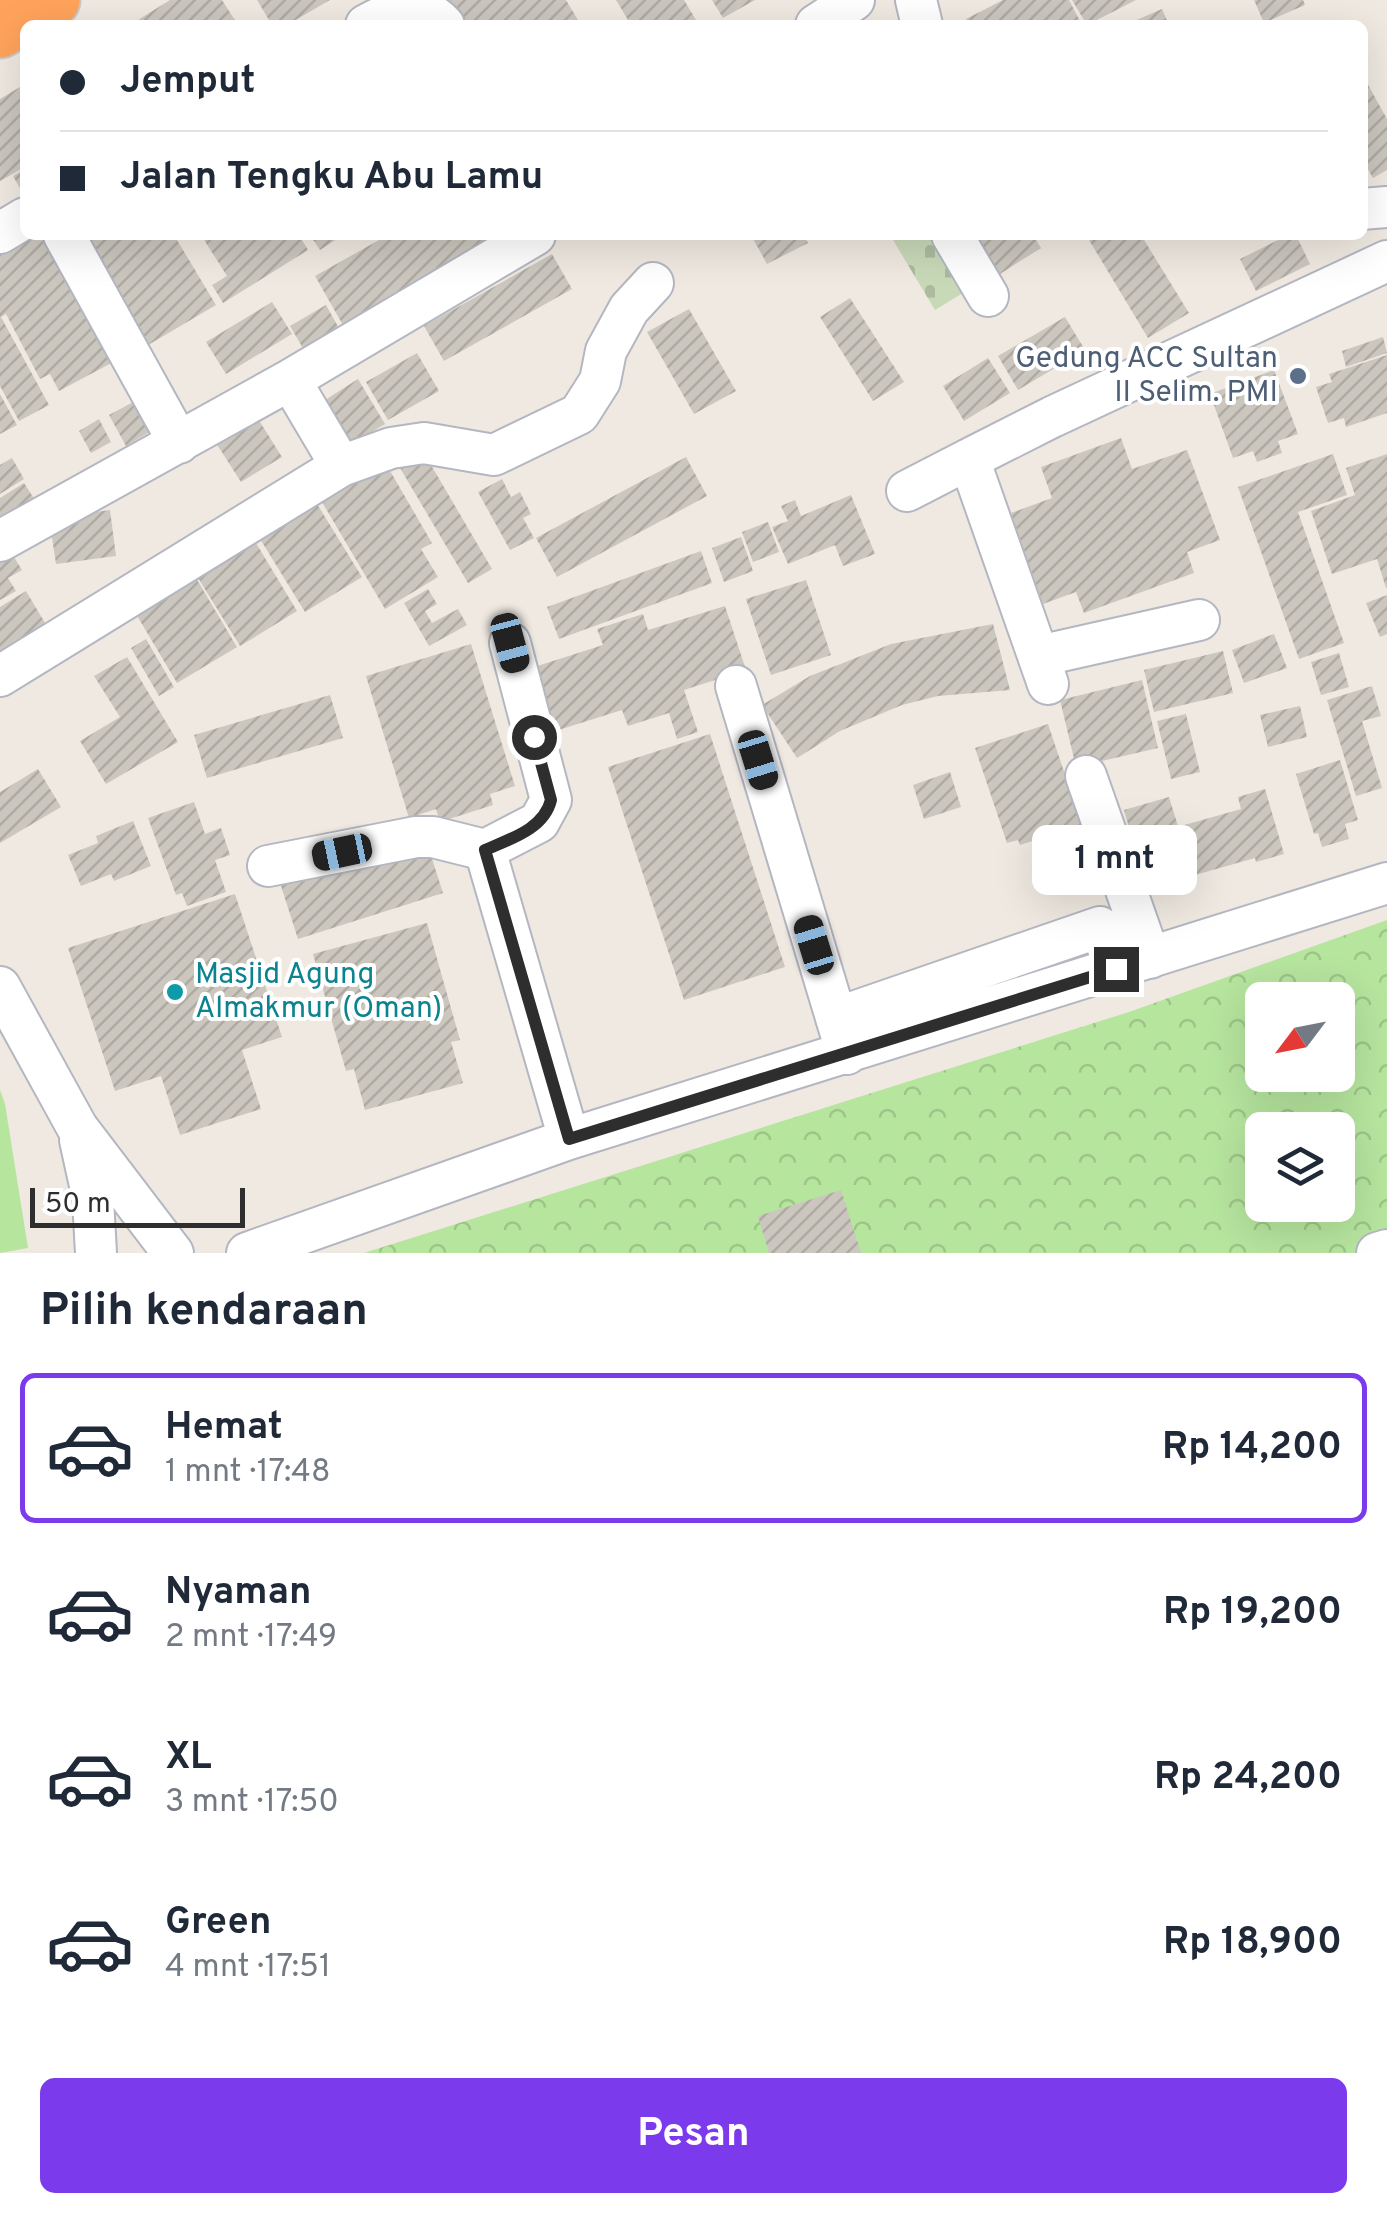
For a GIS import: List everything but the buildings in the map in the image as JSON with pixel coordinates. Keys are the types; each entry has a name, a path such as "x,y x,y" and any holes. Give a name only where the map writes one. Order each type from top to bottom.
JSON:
{"highway":[{"path":"0,30 52,0"}],"street":[{"path":"824,20 854,0"},
{"path":"376,20 414,2 428,5 440,20"},
{"path":"67,240 178,443"},
{"path":"0,541 290,380 527,240"},
{"path":"955,240 988,296"},
{"path":"907,491 1052,418 1387,261"},
{"path":"0,676 341,466 391,448 424,443 494,455 579,414 600,382 606,351 629,309 653,283"},
{"path":"290,380 341,466"},
{"path":"969,460 1044,670 1199,620"},
{"path":"268,866 416,837 433,837 485,850 539,822 551,800 510,643"},
{"path":"736,686 842,1036"},
{"path":"1086,776 1133,964"},
{"path":"485,850 569,1139"},
{"path":"247,1253 569,1139 842,1036 1133,964 1385,891"},
{"path":"0,987 77,1127 173,1253"},
{"path":"77,1127 93,1199 96,1253"},
{"path":"1377,1253 1387,1250"}],"green space":[{"path":"893,240 949,240 976,285 935,310"},
{"path":"1387,920 1387,1245 1363,1253 364,1253 1129,1012"},
{"path":"0,1090 28,1248 0,1253"}],"place":[{"name":"Gedung ACC Sultan II Selim. PMI","path":"1298,376"},
{"name":"Masjid Agung Almakmur (Oman)","path":"175,992"}],"route":[{"path":"534,737 551,800 549,810 521,834 485,850 569,1139 1116,969"}]}
